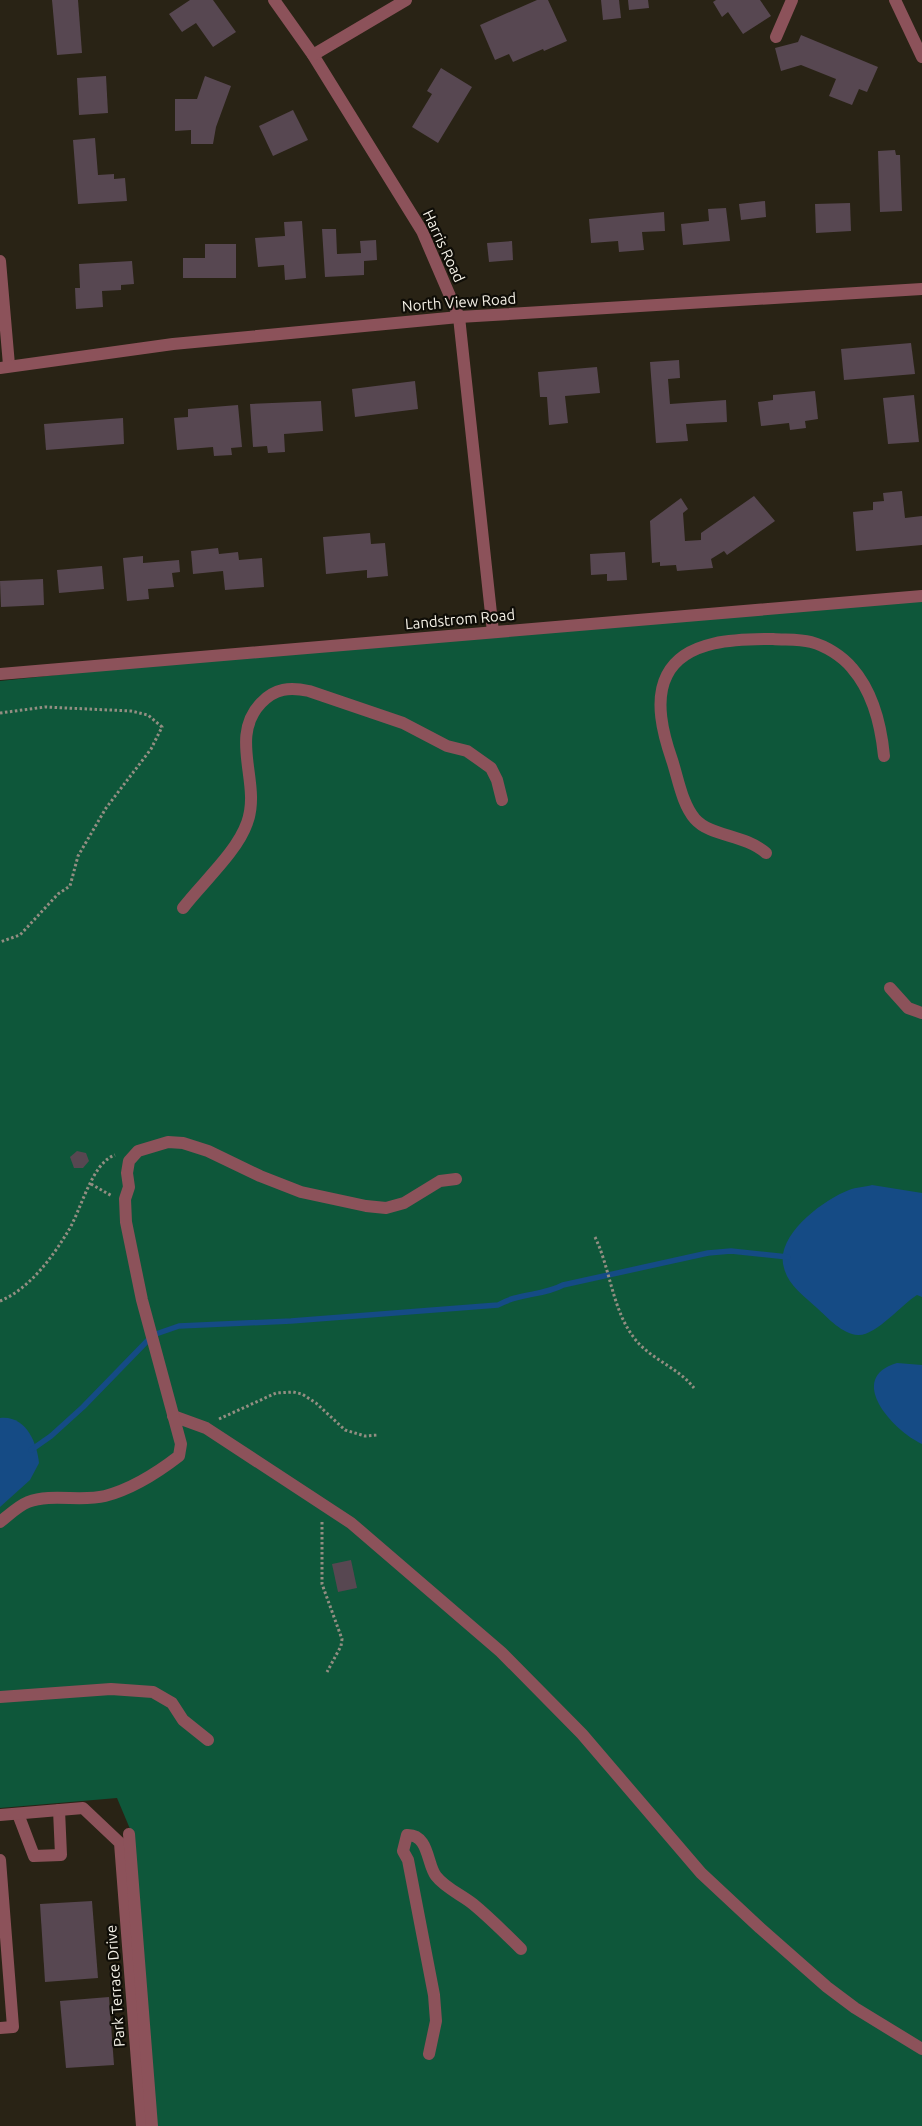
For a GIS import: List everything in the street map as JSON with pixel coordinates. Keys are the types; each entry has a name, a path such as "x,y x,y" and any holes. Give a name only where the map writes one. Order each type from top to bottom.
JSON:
{"street":[{"name":"Harris Road","path":"274,0 313,55 422,231 459,317 493,632"},
{"path":"313,55 406,0"},
{"path":"776,37 792,0"},
{"path":"895,0 922,57"},
{"path":"0,261 5,367"},
{"name":"North View Road","path":"5,367 173,344 459,317 922,289"},
{"name":"Landstrom Road","path":"0,674 922,596"},
{"path":"766,853 755,844 710,830 695,820 686,804 668,749 660,704 661,689 667,673 693,650 722,641 790,640 809,641 821,645 852,667 872,699 884,756"},
{"path":"183,908 244,833 250,804 245,746 246,727 252,712 270,693 282,689 295,688 309,691 403,723 447,746 467,751 491,768 497,780 502,800"},
{"path":"890,988 908,1008 922,1013"},
{"path":"0,1522 27,1503 43,1498 103,1496 145,1479 179,1456 181,1444 142,1300 126,1222 129,1161 138,1151 168,1142 183,1143 208,1151 260,1176 302,1192 366,1206 386,1208 404,1203 440,1181 456,1179"},
{"path":"174,1416 206,1428 351,1523 501,1652 582,1734 701,1872 760,1928 827,1987 855,2008 922,2050"},
{"path":"0,1698 111,1689 153,1692 172,1703 183,1720 208,1740"},
{"path":"0,1815 83,1808 124,1839 152,2126"},
{"path":"18,1814 34,1856 61,1855 59,1810"},
{"path":"429,2054 436,2021 434,1995 408,1860 402,1851 407,1835 416,1838 428,1851 432,1870 439,1880 472,1903 521,1949"},
{"name":"Park Terrace Drive","path":"124,1839 142,2126"},
{"path":"0,1860 13,2026 0,2028"}],"path":[{"path":"0,713 45,707 131,711 148,715 162,727 150,749 106,808 78,856 70,886 58,894 20,935 0,942"},
{"path":"0,1301 12,1296 39,1270 68,1233 95,1173 106,1160 113,1156 138,1151"},
{"path":"91,1184 114,1198 126,1199"},
{"path":"595,1237 624,1320 632,1335 642,1348 685,1376 694,1388"},
{"path":"206,1428 224,1415 242,1407 276,1393 293,1392 302,1394 316,1404 344,1430 365,1436 378,1435"},
{"path":"323,1503 320,1562 322,1584 342,1639 341,1646 327,1672"}],"green space":[{"path":"922,601 922,2126 152,2126 133,1836 117,1798 0,1808 0,681 288,650"}],"water":[{"path":"872,1185 922,1193 922,1297 917,1295 881,1325 865,1334 858,1335 846,1332 836,1325 797,1290 786,1274 783,1256 786,1244 793,1232 814,1211 826,1202 849,1190"},
{"path":"897,1363 922,1365 922,1444 910,1437 888,1417 879,1404 874,1392 875,1380 882,1370"},
{"path":"0,1418 9,1418 23,1426 33,1439 39,1463 30,1480 0,1507"}],"building":[{"path":"52,0 78,0 82,53 57,55"},
{"path":"190,0 213,0 236,32 213,47 196,23 182,32 169,14"},
{"path":"537,0 548,0 567,41 513,62 509,54 495,60 480,25"},
{"path":"601,0 619,0 621,18 603,20"},
{"path":"628,0 648,0 649,8 629,10"},
{"path":"716,0 760,0 771,16 743,34 728,12 722,17 713,2"},
{"path":"801,35 878,67 867,92 859,89 852,105 829,96 836,79 801,65 781,71 775,48 798,42"},
{"path":"441,68 472,87 438,143 412,127 432,94 427,91"},
{"path":"106,76 108,113 79,115 77,78"},
{"path":"205,76 231,86 216,127 213,144 191,144 191,130 175,131 175,99 197,99"},
{"path":"293,110 308,140 273,156 259,126"},
{"path":"95,138 98,175 114,174 114,179 125,178 127,201 78,204 73,140"},
{"path":"895,150 896,155 900,155 902,211 880,212 878,151"},
{"path":"765,201 766,217 741,220 739,204"},
{"path":"850,203 851,231 816,233 815,204"},
{"path":"726,208 730,241 683,245 681,224 709,221 708,209"},
{"path":"664,212 665,231 642,232 644,250 619,252 618,241 591,243 589,219"},
{"path":"302,221 306,278 285,280 284,265 258,267 255,238 285,236 284,222"},
{"path":"322,229 336,229 337,254 361,253 360,241 376,240 377,260 364,261 364,275 325,277"},
{"path":"512,241 513,260 489,262 487,243"},
{"path":"205,244 236,244 236,278 183,278 183,258 205,258"},
{"path":"132,261 134,284 121,285 121,290 102,291 103,307 76,309 75,288 80,288 79,264"},
{"path":"911,343 915,374 844,380 841,349"},
{"path":"679,360 680,378 668,379 670,404 726,400 727,422 686,424 688,441 656,443 650,362"},
{"path":"597,367 600,393 565,396 568,423 549,425 547,397 540,397 538,372"},
{"path":"415,381 418,409 355,417 352,389"},
{"path":"815,391 818,419 805,421 806,428 790,430 789,423 761,426 758,402 773,400 773,395"},
{"path":"914,395 919,442 888,444 883,398"},
{"path":"321,401 323,431 284,434 285,452 268,453 267,446 253,447 250,404"},
{"path":"238,405 242,447 231,448 232,455 214,456 213,447 177,450 174,418 188,417 188,409"},
{"path":"123,418 124,444 46,450 44,424"},
{"path":"902,491 905,518 922,516 922,545 856,551 853,512 873,510 873,502 884,501 883,493"},
{"path":"754,496 775,521 727,555 724,551 711,559 713,568 677,571 676,565 660,566 660,562 652,563 650,521 681,498 688,509 683,513 685,541 701,540 701,533"},
{"path":"370,533 371,544 385,543 388,576 367,578 367,570 326,574 323,537"},
{"path":"218,548 219,554 238,552 239,560 262,558 264,587 225,590 223,571 193,574 191,551"},
{"path":"625,552 627,580 607,581 607,574 591,575 590,554"},
{"path":"143,556 143,563 179,560 180,572 172,573 174,587 148,589 149,599 127,601 123,558"},
{"path":"102,566 104,589 59,593 57,570"},
{"path":"43,579 44,605 1,607 0,581"},
{"path":"77,1151 86,1153 89,1161 83,1168 74,1168 70,1157"},
{"path":"351,1560 357,1588 338,1592 332,1564"},
{"path":"92,1901 98,1978 45,1982 40,1904"},
{"path":"109,1997 114,2065 66,2068 60,2001"}],"waterway":[{"path":"31,1450 51,1436 83,1407 153,1335 179,1326 291,1321 498,1305 514,1298 555,1289 563,1285 708,1253 731,1251 788,1257"}]}
